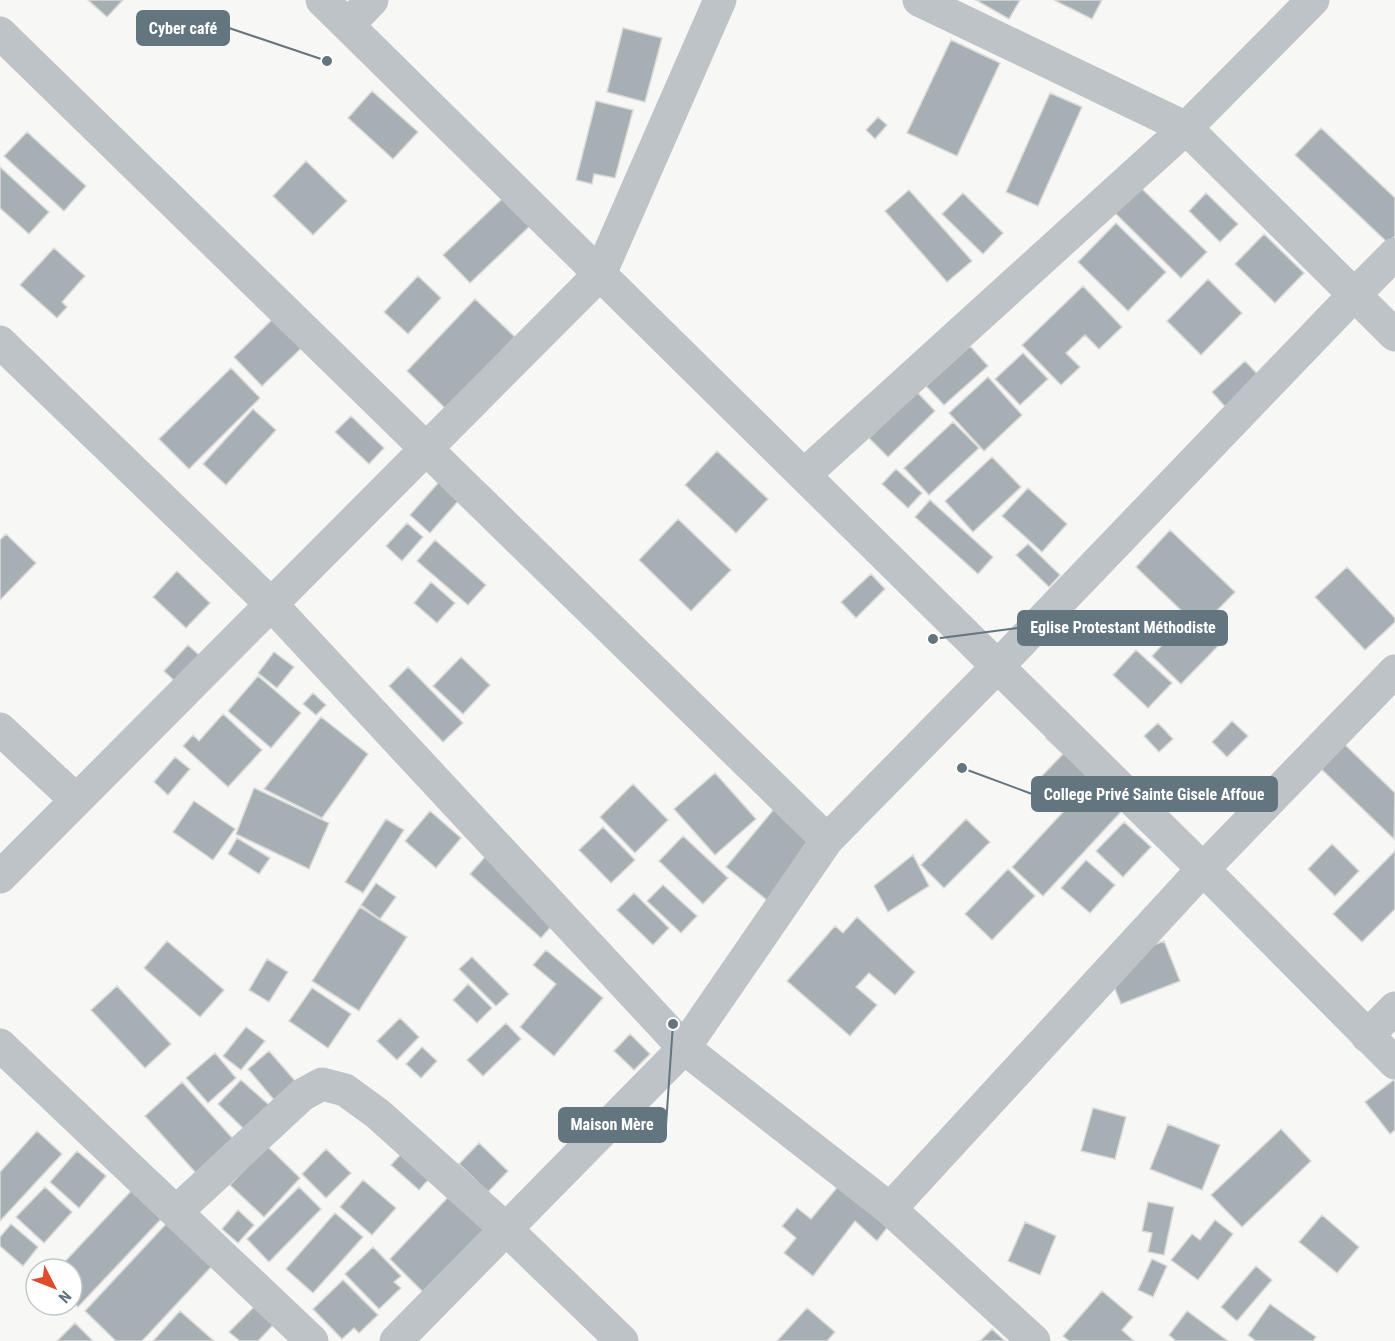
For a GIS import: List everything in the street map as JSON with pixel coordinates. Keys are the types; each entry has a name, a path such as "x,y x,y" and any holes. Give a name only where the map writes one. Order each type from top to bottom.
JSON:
{"street":[{"path":"322,0 1203,869 1395,1063"},
{"path":"348,25 372,0"},
{"path":"0,877 600,274 720,0"},
{"path":"920,0 1186,128 1395,335"},
{"path":"804,476 1186,128 1306,2"},
{"path":"0,33 826,840"},
{"path":"396,1341 684,1048 826,840 998,666 1395,254"},
{"path":"0,342 271,604 684,1048 890,1209 1034,1341"},
{"path":"890,1209 1203,869 1395,671"},
{"path":"0,729 76,800"},
{"path":"1367,1036 1395,1008"},
{"path":"0,1045 312,1341"},
{"path":"176,1212 302,1095 322,1084 345,1090 378,1114 506,1229 622,1341"}],"building":[{"path":"88,0 123,0 107,17"},
{"path":"976,0 1020,0 1009,19"},
{"path":"1054,0 1102,0 1092,19"},
{"path":"623,28 662,38 645,102 607,92"},
{"path":"951,40 1000,63 957,156 907,133"},
{"path":"372,91 418,132 393,159 348,118"},
{"path":"1050,93 1082,107 1038,206 1006,192"},
{"path":"596,101 633,110 615,178 594,174 592,184 576,180"},
{"path":"878,117 887,125 875,139 866,130"},
{"path":"1321,128 1395,198 1395,236 1388,243 1295,155"},
{"path":"27,132 86,186 64,211 4,156"},
{"path":"306,161 347,201 313,235 273,196"},
{"path":"0,167 49,212 29,234 0,208"},
{"path":"1140,187 1207,252 1181,278 1115,213"},
{"path":"909,190 972,261 947,282 885,211"},
{"path":"963,193 1003,233 983,254 942,214"},
{"path":"1206,193 1238,224 1220,242 1189,211"},
{"path":"504,197 531,225 470,283 443,255"},
{"path":"1116,223 1166,272 1128,311 1078,262"},
{"path":"1264,234 1304,273 1275,303 1235,264"},
{"path":"54,248 85,276 62,302 67,307 57,318 20,285"},
{"path":"418,276 441,298 408,334 384,312"},
{"path":"1208,279 1242,313 1201,355 1167,321"},
{"path":"1083,286 1122,327 1099,349 1085,335 1066,353 1080,367 1061,385 1022,345"},
{"path":"475,299 515,337 446,409 407,371"},
{"path":"288,304 317,333 262,386 234,357"},
{"path":"970,346 988,366 944,405 926,386"},
{"path":"1023,353 1048,379 1020,405 995,379"},
{"path":"1245,361 1261,378 1228,410 1212,392"},
{"path":"231,368 260,398 189,469 159,439"},
{"path":"988,377 1022,415 984,451 949,413"},
{"path":"917,392 935,411 888,457 869,438"},
{"path":"253,409 276,430 226,485 203,464"},
{"path":"351,416 384,448 369,464 335,432"},
{"path":"953,422 979,448 929,495 904,468"},
{"path":"717,451 768,499 736,533 685,485"},
{"path":"992,457 1021,487 973,532 945,501"},
{"path":"896,469 922,493 908,508 882,484"},
{"path":"439,482 460,499 430,533 410,515"},
{"path":"1028,488 1067,524 1042,552 1002,516"},
{"path":"930,500 993,557 978,574 915,517"},
{"path":"678,519 731,570 691,611 639,560"},
{"path":"407,523 423,537 402,561 386,546"},
{"path":"1170,530 1235,592 1202,626 1220,644 1181,684 1152,656 1188,617 1136,567"},
{"path":"6,534 36,563 0,600 0,540"},
{"path":"435,540 486,585 468,605 417,561"},
{"path":"1028,544 1060,575 1049,587 1016,555"},
{"path":"1347,567 1395,618 1395,622 1365,650 1315,597"},
{"path":"177,571 210,603 186,628 153,597"},
{"path":"871,574 885,589 856,618 841,602"},
{"path":"431,582 455,603 437,623 414,603"},
{"path":"188,645 210,665 185,691 164,671"},
{"path":"1136,650 1172,683 1148,708 1113,675"},
{"path":"274,652 294,667 277,688 258,673"},
{"path":"461,657 490,685 463,714 433,686"},
{"path":"408,667 463,723 443,742 389,686"},
{"path":"258,676 301,713 271,748 228,711"},
{"path":"313,693 326,705 316,715 303,704"},
{"path":"223,714 262,750 228,787 183,746 193,735 199,741"},
{"path":"321,717 368,754 322,818 264,789"},
{"path":"1063,720 1106,758 1067,801 1041,777 1063,754 1046,738"},
{"path":"1232,721 1248,736 1227,757 1212,742"},
{"path":"1158,723 1173,739 1159,752 1144,736"},
{"path":"1339,739 1395,793 1394,839 1315,763"},
{"path":"175,757 190,769 168,795 154,782"},
{"path":"1101,771 1132,800 1043,896 1012,867"},
{"path":"715,773 756,819 715,855 674,809"},
{"path":"633,784 668,820 635,853 600,817"},
{"path":"254,788 329,823 309,869 236,834"},
{"path":"784,797 824,852 779,910 726,867"},
{"path":"194,801 235,829 213,860 173,832"},
{"path":"430,811 461,838 436,868 405,841"},
{"path":"386,819 404,830 363,893 345,882"},
{"path":"966,819 990,842 944,888 921,865"},
{"path":"1124,822 1151,847 1123,877 1096,851"},
{"path":"603,827 635,860 611,883 579,850"},
{"path":"683,836 728,878 703,904 659,861"},
{"path":"237,838 270,858 259,874 228,854"},
{"path":"1332,844 1359,871 1335,896 1308,869"},
{"path":"492,849 563,913 541,938 470,874"},
{"path":"1395,851 1395,909 1362,942 1333,914"},
{"path":"913,855 929,886 888,912 874,886"},
{"path":"1086,860 1115,885 1090,913 1061,888"},
{"path":"1008,869 1035,896 992,940 965,914"},
{"path":"376,883 396,897 380,919 361,905"},
{"path":"663,885 697,916 681,933 647,901"},
{"path":"634,893 669,928 653,945 617,910"},
{"path":"360,907 407,937 359,1011 312,981"},
{"path":"857,917 915,972 895,995 869,973 856,987 877,1005 850,1036 787,981 835,926 843,933"},
{"path":"167,941 224,990 200,1017 144,968"},
{"path":"1164,941 1180,981 1121,1004 1105,964"},
{"path":"546,950 603,998 554,1056 520,1027 556,984 533,965"},
{"path":"472,957 509,994 496,1006 459,969"},
{"path":"267,959 288,972 269,1002 249,990"},
{"path":"468,984 492,1008 477,1023 453,1000"},
{"path":"117,986 171,1044 145,1068 91,1010"},
{"path":"312,988 351,1014 328,1048 289,1021"},
{"path":"400,1018 419,1037 397,1060 377,1041"},
{"path":"506,1023 521,1039 483,1076 467,1060"},
{"path":"246,1027 265,1041 241,1070 223,1056"},
{"path":"630,1034 650,1054 634,1070 614,1051"},
{"path":"422,1047 437,1061 421,1078 406,1064"},
{"path":"269,1051 296,1082 275,1101 248,1069"},
{"path":"215,1053 236,1078 208,1103 186,1078"},
{"path":"1395,1079 1395,1130 1390,1134 1365,1102"},
{"path":"241,1080 269,1105 245,1130 218,1104"},
{"path":"182,1082 234,1140 196,1173 145,1116"},
{"path":"1093,1108 1126,1117 1115,1159 1081,1151"},
{"path":"1168,1124 1220,1145 1202,1190 1150,1169"},
{"path":"1281,1129 1311,1161 1242,1227 1211,1195"},
{"path":"37,1131 62,1154 0,1221 0,1172"},
{"path":"479,1143 508,1171 488,1192 459,1164"},
{"path":"267,1146 300,1178 264,1217 230,1185"},
{"path":"326,1149 351,1173 326,1198 302,1174"},
{"path":"77,1151 106,1176 79,1208 50,1182"},
{"path":"402,1153 430,1178 419,1190 391,1165"},
{"path":"845,1178 892,1221 877,1241 855,1221 813,1276 784,1253 796,1238 782,1226 797,1208 811,1219"},
{"path":"363,1180 396,1208 372,1235 340,1207"},
{"path":"45,1187 72,1212 44,1243 16,1217"},
{"path":"299,1187 321,1209 269,1262 247,1239"},
{"path":"132,1190 162,1218 84,1301 84,1257 69,1257"},
{"path":"453,1192 492,1227 428,1297 390,1259"},
{"path":"1148,1202 1174,1207 1164,1255 1148,1252 1152,1233 1142,1231"},
{"path":"238,1210 254,1225 238,1243 222,1229"},
{"path":"335,1213 363,1237 313,1293 286,1269"},
{"path":"1322,1215 1359,1247 1337,1273 1299,1242"},
{"path":"1215,1220 1233,1234 1198,1280 1171,1260 1192,1234 1200,1240"},
{"path":"1025,1222 1056,1236 1040,1275 1008,1261"},
{"path":"11,1224 38,1247 30,1257 24,1257 23,1266 0,1246 0,1237"},
{"path":"166,1224 212,1266 142,1341 116,1341 85,1311"},
{"path":"373,1247 401,1276 394,1282 401,1288 379,1309 345,1274"},
{"path":"1152,1259 1167,1266 1153,1297 1138,1290"},
{"path":"1256,1266 1272,1280 1237,1321 1221,1307"},
{"path":"343,1280 378,1315 359,1333 354,1328 342,1339 313,1309"},
{"path":"1102,1291 1133,1317 1122,1330 1134,1341 1069,1341 1063,1336"},
{"path":"1270,1304 1316,1337 1313,1341 1256,1341 1248,1335"},
{"path":"256,1305 275,1323 258,1341 240,1341 229,1332"},
{"path":"807,1308 835,1332 827,1341 777,1341"},
{"path":"180,1311 214,1341 153,1341"},
{"path":"1187,1311 1228,1341 1176,1341 1169,1335"},
{"path":"75,1323 93,1341 57,1341"},
{"path":"992,1329 1005,1341 980,1341"}],"place":[{"name":"Cyber café","path":"327,61"},
{"name":"Eglise Protestant Méthodiste","path":"933,639"},
{"name":"College Privé Sainte Gisele Affoue","path":"962,768"},
{"name":"Maison Mère","path":"673,1024"}]}
